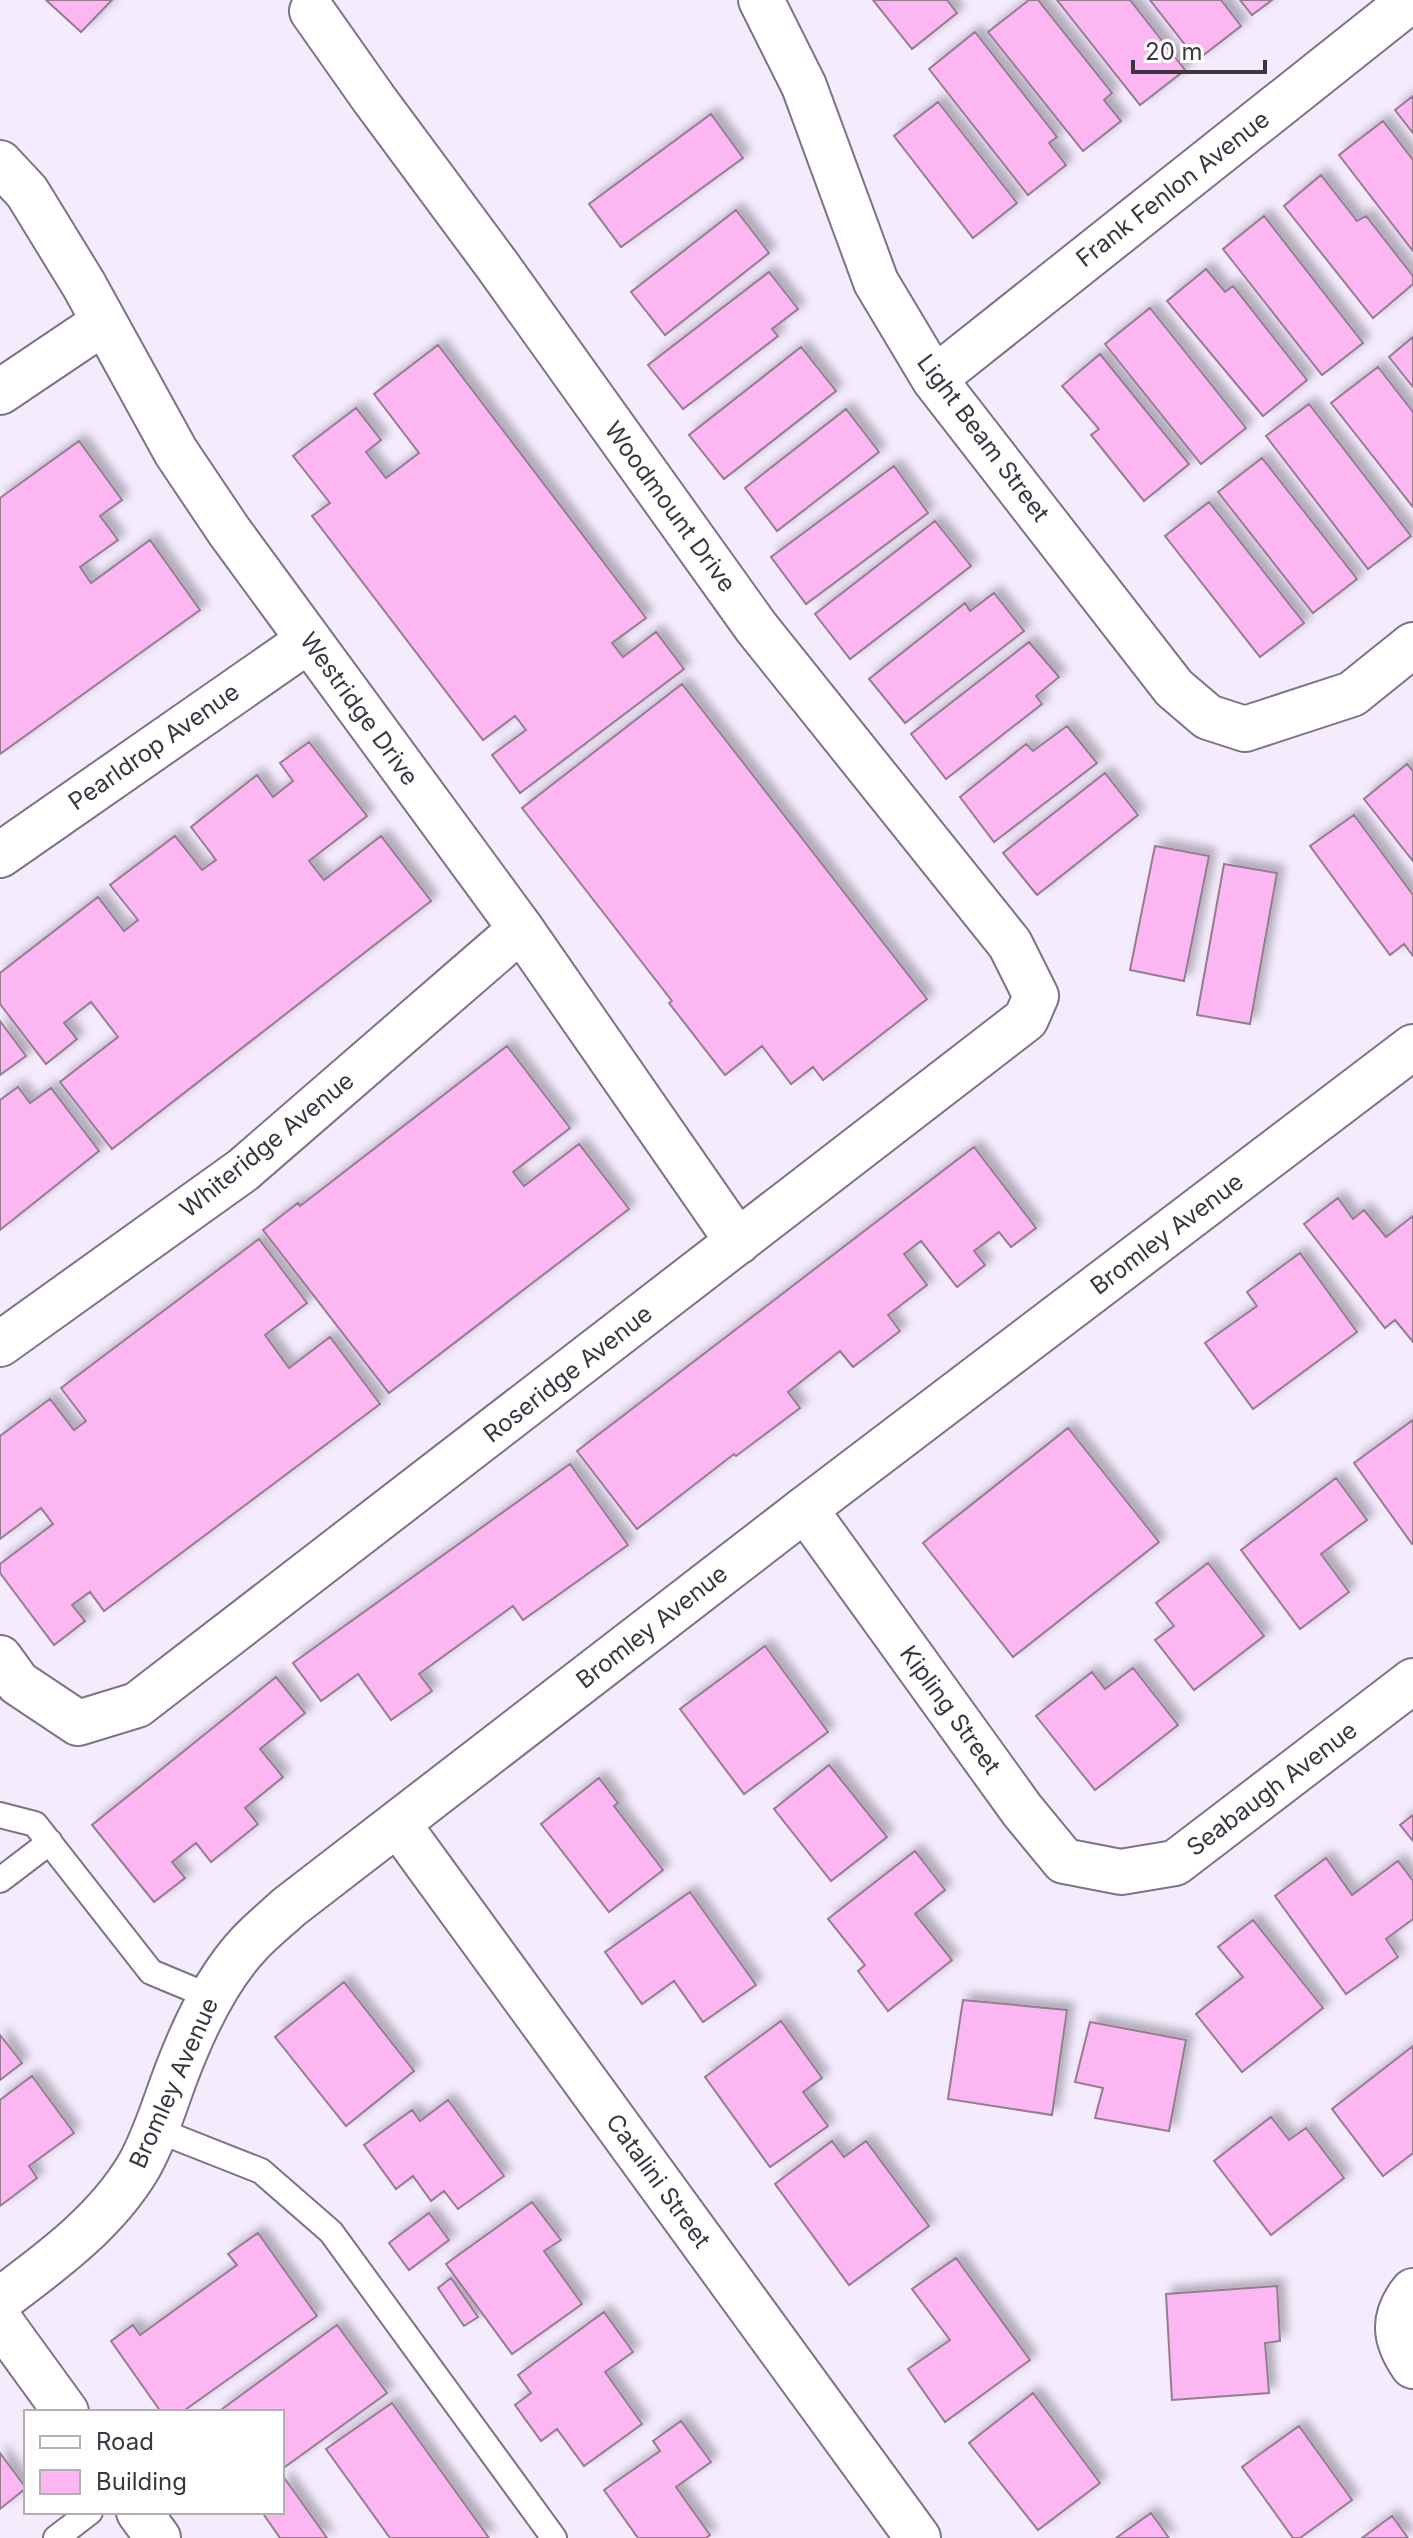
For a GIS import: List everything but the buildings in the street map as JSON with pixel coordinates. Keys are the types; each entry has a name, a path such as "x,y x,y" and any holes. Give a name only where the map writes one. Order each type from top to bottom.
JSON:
{"street":[{"name":"Light Beam Street","path":"761,0 804,86 876,282 934,379 1174,688 1208,717 1245,729 1352,694 1413,645"},
{"name":"Frank Fenlon Avenue","path":"934,379 1411,0"},
{"name":"Woodmount Drive","path":"308,5 756,627 1010,944 1036,996"},
{"name":"Westridge Drive","path":"0,163 27,192 176,452 229,531 521,929 738,1242"},
{"path":"0,392 104,322"},
{"name":"Pearldrop Avenue","path":"0,855 309,640"},
{"name":"Whiteridge Avenue","path":"0,1344 243,1170 521,929"},
{"name":"Roseridge Avenue","path":"0,1658 18,1683 78,1723 137,1705 1026,1019 1036,996"},
{"name":"Bromley Avenue","path":"0,2300 55,2258 115,2200 138,2168 157,2130 182,2058 211,1997 247,1946 289,1907 805,1509 1413,1047"},
{"name":"Kipling Street","path":"805,1509 1022,1810 1064,1861 1121,1872"},
{"name":"Seabaugh Avenue","path":"1121,1872 1175,1863 1413,1681"},
{"name":"Catalini Street","path":"398,1824 918,2538"},
{"path":"1407,2299 1397,2321 1403,2351 1413,2366"},
{"path":"0,2321 65,2410"},
{"path":"140,2514 158,2538"}],"lane":[{"path":"0,1815 35,1824 151,1972 211,1997"},
{"path":"0,1880 50,1842"},
{"path":"157,2130 261,2171 331,2232 554,2538"},
{"path":"56,2538 87,2514"}]}
